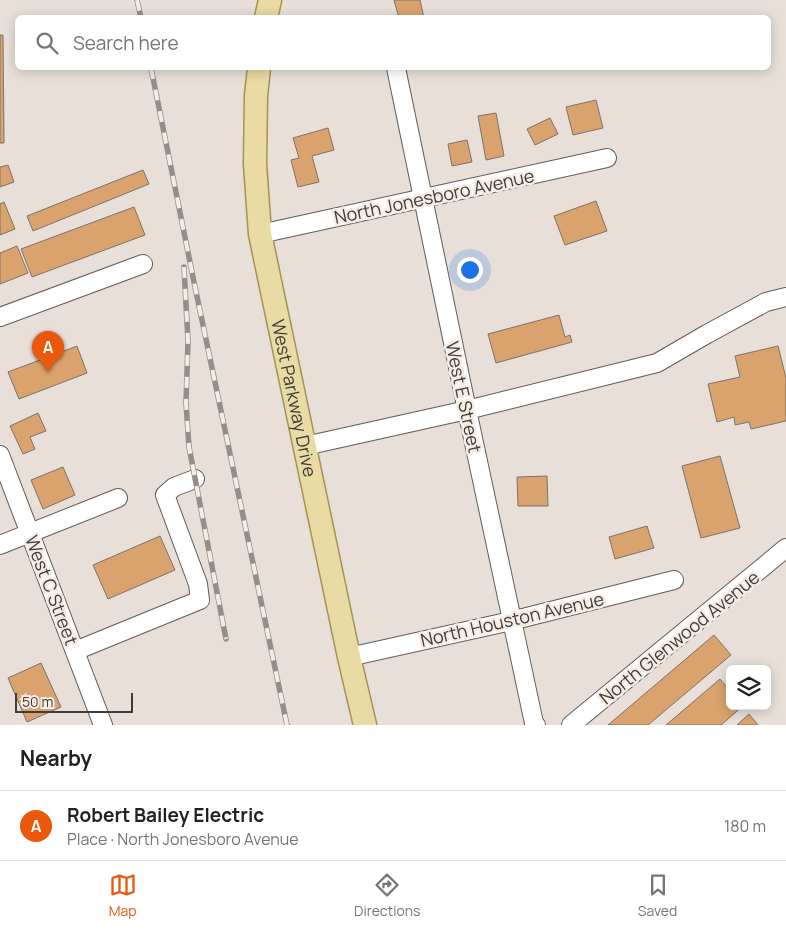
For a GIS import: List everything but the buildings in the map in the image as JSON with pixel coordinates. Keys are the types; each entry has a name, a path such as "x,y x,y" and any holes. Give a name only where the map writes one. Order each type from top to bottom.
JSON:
{"main road":[{"path":"267,15 270,0"},
{"name":"West Parkway Drive","path":"260,70 256,96 255,164 260,234 365,725"}],"street":[{"name":"West E Street","path":"396,70 467,410 534,723 536,725"},
{"name":"North Jonesboro Avenue","path":"260,234 608,158"},
{"path":"0,317 143,264"},
{"path":"305,446 467,410 657,363 766,302 786,297"},
{"name":"West C Street","path":"0,455 103,725"},
{"path":"75,651 200,600 198,584 164,495 174,487 195,479"},
{"path":"0,544 118,498"},
{"name":"North Glenwood Avenue","path":"571,725 786,548"},
{"name":"North Houston Avenue","path":"349,657 512,621 674,580"}],"railway":[{"path":"137,0 140,15"},
{"path":"151,70 287,725"},
{"path":"184,267 188,341 186,403 189,447 226,639"}],"place":[{"name":"Robert Bailey Electric","path":"48,372"}]}
